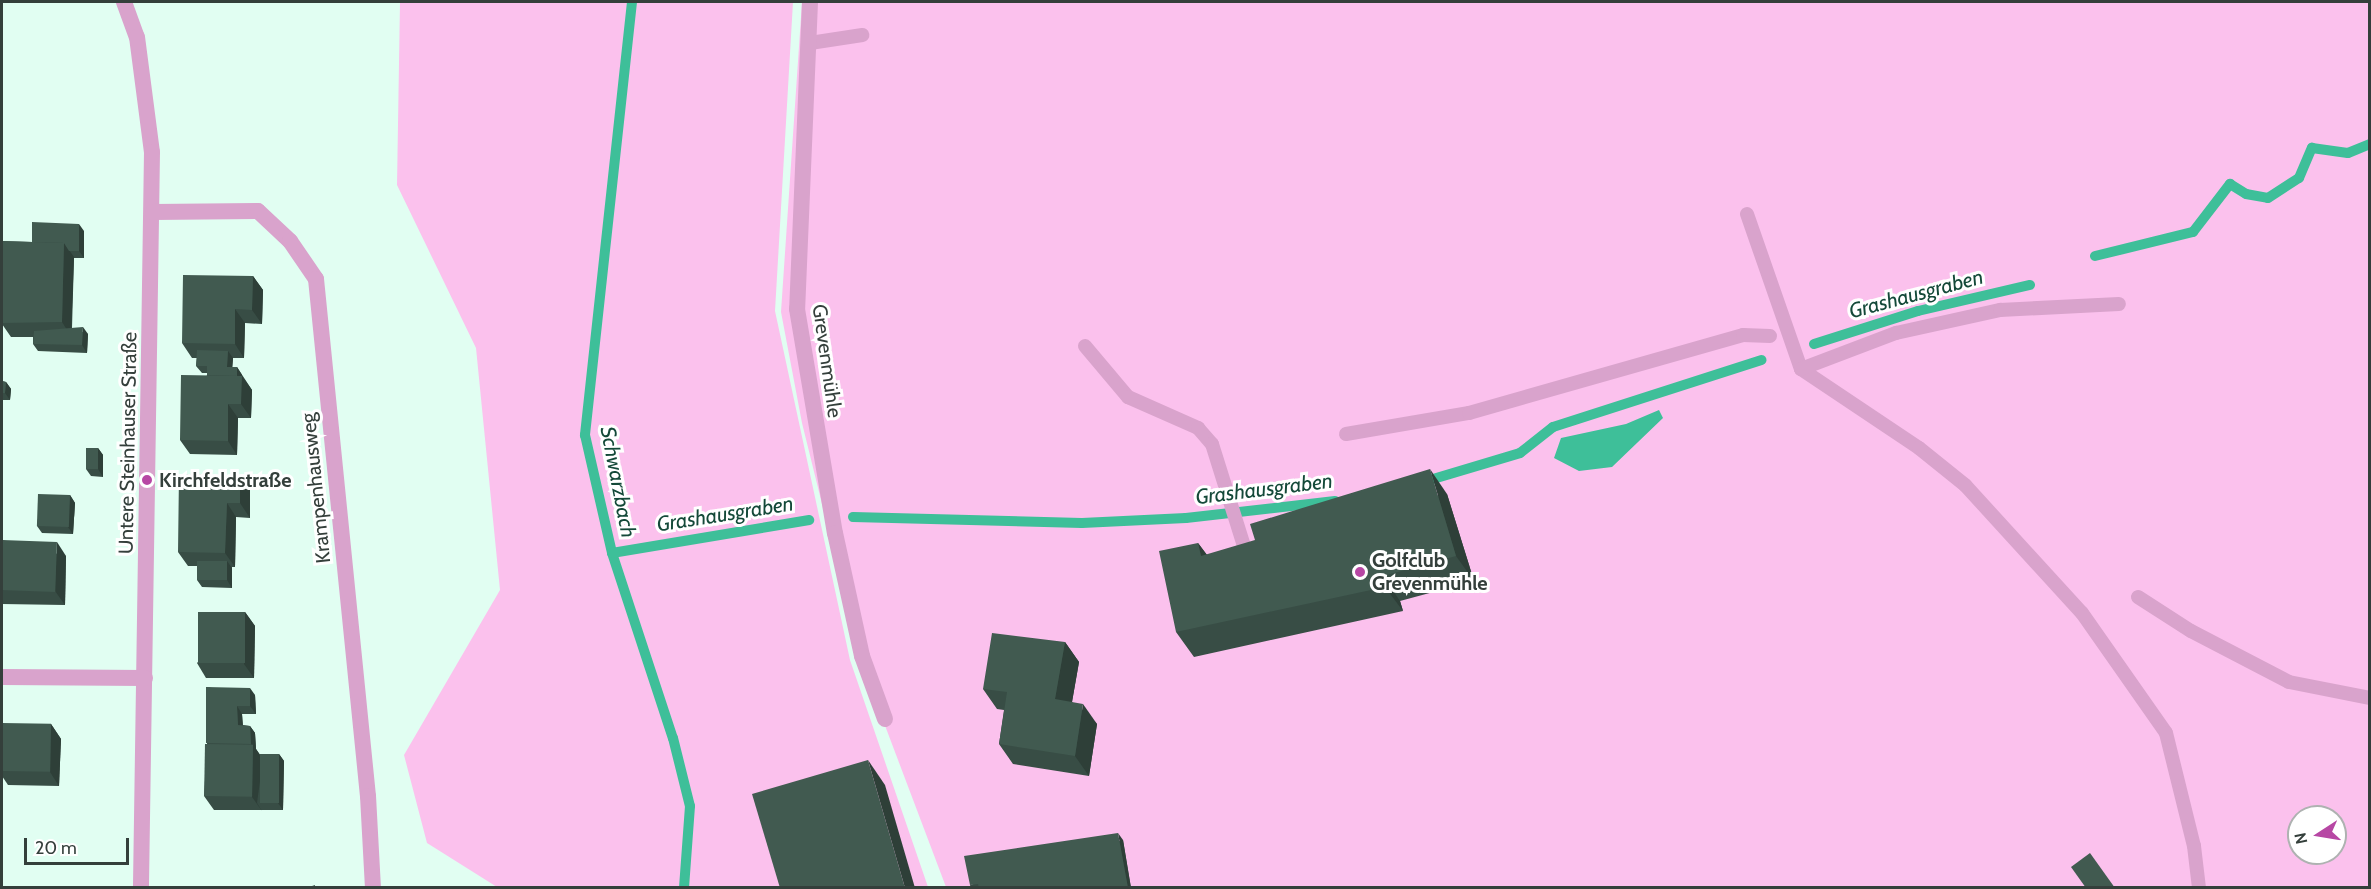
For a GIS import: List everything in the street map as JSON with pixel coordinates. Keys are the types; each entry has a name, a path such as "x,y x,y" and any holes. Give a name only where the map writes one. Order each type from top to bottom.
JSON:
{"street":[{"name":"Untere Steinhauser Straße","path":"124,2 140,60 152,153 153,212 141,888"},
{"name":"Grevenmühle","path":"810,2 810,43 796,309 840,555 862,656 885,719"},
{"name":"Krampenhausweg","path":"153,212 258,211 290,241 316,279 374,888"},
{"path":"2,677 145,678"}],"lane":[{"path":"810,43 862,34"},
{"path":"1747,214 1801,369 1919,448 1965,485 2082,613 2166,733 2194,846 2199,888"},
{"path":"1801,369 1896,333 2000,310 2119,304"},
{"path":"1346,434 1469,413 1743,335 1770,336"},
{"path":"1084,346 1128,397 1198,428 1212,444 1248,561"},
{"path":"2138,597 2191,631 2289,682 2370,698"}],"shaded area":[{"path":"400,2 793,2 775,311 850,660 928,887 497,887 427,843 404,755 500,590 476,348 397,185"},
{"path":"802,2 2369,2 2369,887 946,887 861,662 802,423 781,312"},
{"path":"1659,410 1663,418 1612,467 1579,471 1554,458 1561,438 1626,424"}],"building":[{"path":"32,222 79,224 79,251 69,251 64,243 32,242"},
{"path":"2,241 64,243 62,322 2,323"},
{"path":"183,275 253,276 252,310 235,309 235,344 182,343"},
{"path":"83,327 82,345 33,344 34,331"},
{"path":"197,350 228,351 227,367 237,367 237,376 207,375 207,366 196,366"},
{"path":"181,375 242,376 241,404 228,404 228,441 180,440"},
{"path":"2,381 6,382 5,393 2,393"},
{"path":"86,448 98,448 98,469 86,469"},
{"name":"Golfclub Grevenmühle","path":"1430,469 1456,556 1383,576 1385,587 1176,632 1159,551 1198,543 1201,556 1255,540 1250,524"},
{"path":"179,474 240,476 240,503 227,503 225,553 178,552"},
{"path":"38,494 70,495 69,527 37,526"},
{"path":"2,540 57,542 55,592 2,590"},
{"path":"197,561 227,561 227,580 197,580"},
{"path":"198,612 245,612 245,663 198,663"},
{"path":"992,633 1065,642 1055,699 1083,704 1075,756 999,744 1007,692 983,689"},
{"path":"206,687 250,688 250,706 237,706 238,725 250,726 251,744 206,743"},
{"path":"2,723 51,724 50,772 2,771"},
{"path":"205,744 253,745 252,797 204,796"},
{"path":"260,754 279,754 279,803 260,803"},
{"path":"868,760 905,888 780,888 752,794"},
{"path":"1118,833 1128,888 979,888 978,884 970,885 964,856"},
{"path":"2090,853 2115,888 2086,888 2071,867"}],"waterway":[{"name":"Schwarzbach","path":"632,2 585,435 612,553 673,738 690,806 684,888"},
{"name":"Grashausgraben","path":"2095,256 2193,232 2230,184 2246,194 2268,198 2299,178 2312,148 2348,153 2370,144"},
{"name":"Grashausgraben","path":"1814,344 1918,311 2030,285"},
{"name":"Grashausgraben","path":"1423,482 1520,453 1553,427 1762,360"},
{"name":"Grashausgraben","path":"853,517 1082,523 1186,518 1335,501"},
{"name":"Grashausgraben","path":"612,553 809,520"}],"place":[{"name":"Kirchfeldstraße","path":"147,480"},
{"name":"Golfclub Grevenmühle","path":"1360,572"}]}
